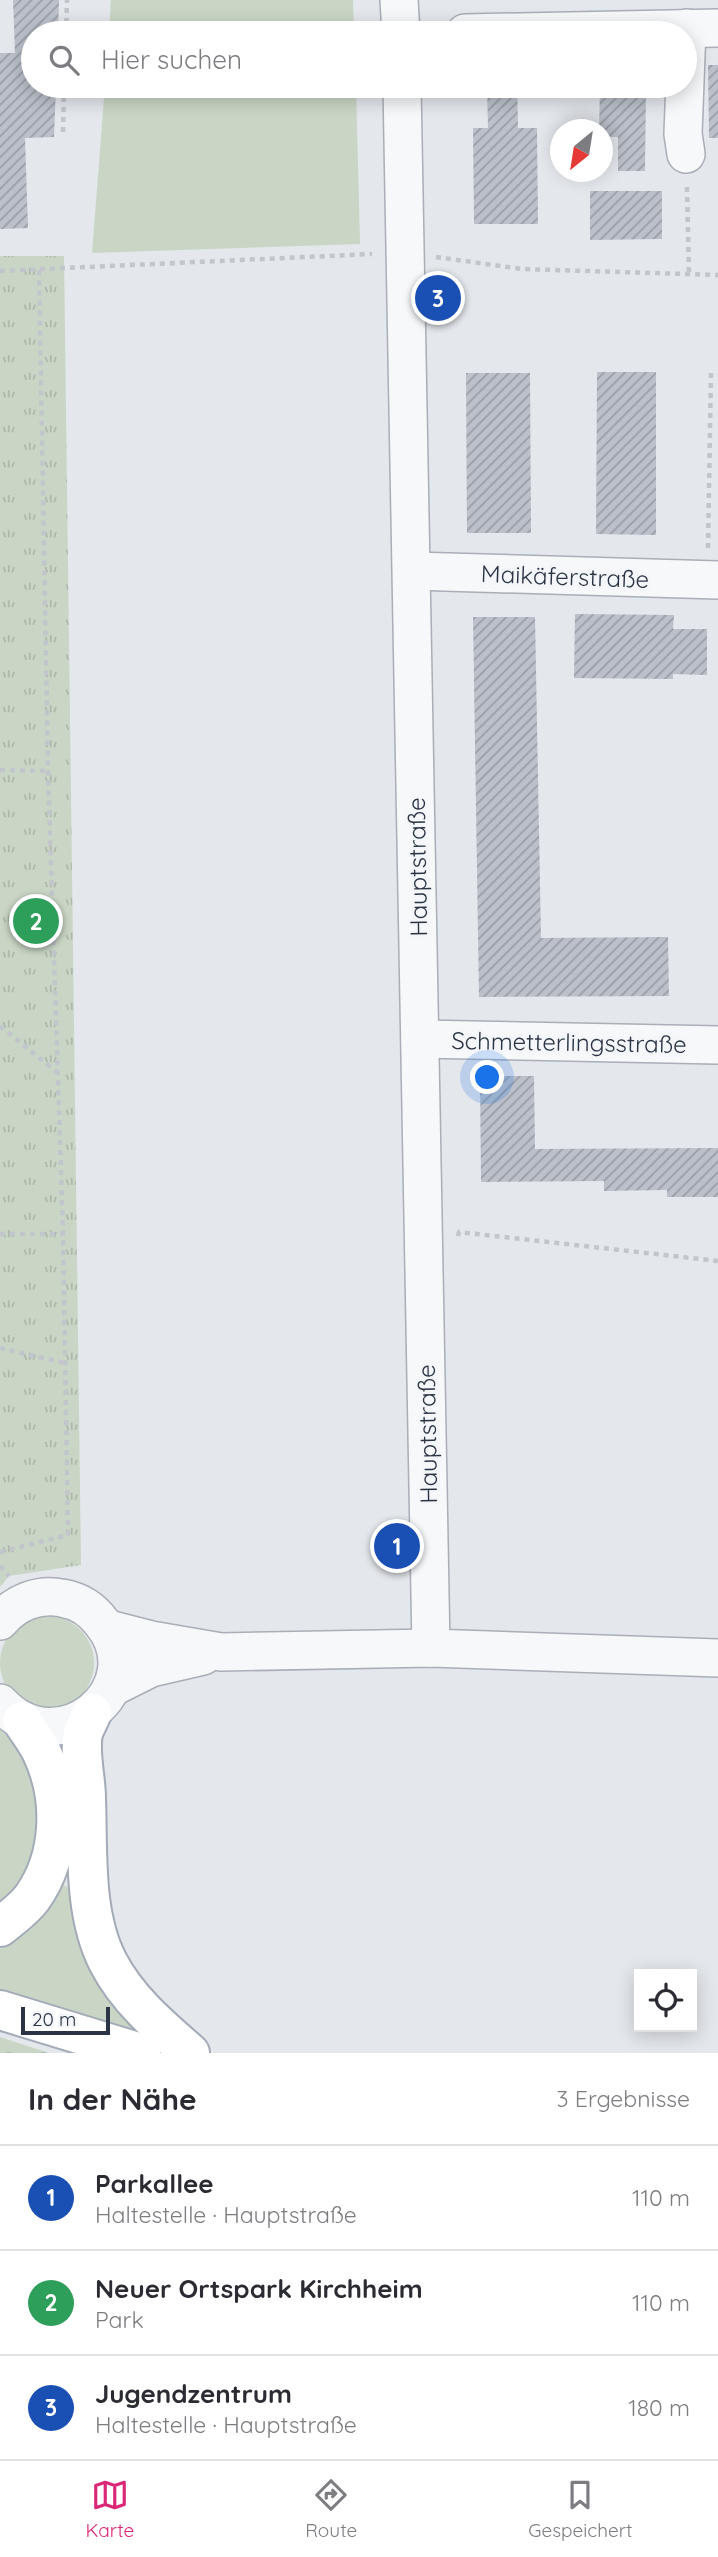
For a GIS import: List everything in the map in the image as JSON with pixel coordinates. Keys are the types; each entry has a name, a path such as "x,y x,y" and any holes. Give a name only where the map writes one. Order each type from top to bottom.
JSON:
{"main road":[{"path":"102,1701 83,1734 87,1855 91,1903 97,1928 107,1959 128,1992 163,2030 190,2053"},
{"path":"0,1927 32,1897 54,1849 58,1819 42,1753 6,1708"},
{"path":"0,2010 141,2053"}],"street":[{"path":"399,0 400,21"},
{"path":"530,21 562,15 627,21"},
{"path":"697,60 703,28"},
{"name":"Hauptstraße","path":"402,98 431,1648"},
{"path":"686,154 683,134 690,98"},
{"name":"Maikäferstraße","path":"412,571 713,580"},
{"name":"Schmetterlingsstraße","path":"420,1039 718,1045"},
{"path":"0,1621 17,1606 45,1597 60,1597 87,1608 107,1629 116,1658 116,1673 102,1701"},
{"path":"107,1629 221,1652 431,1648 718,1658"},
{"path":"6,1708 34,1725 58,1728 70,1725 137,1673 221,1652"}],"path":[{"path":"66,21 67,0"},
{"path":"63,132 64,98"},
{"path":"686,154 689,274"},
{"path":"0,271 405,252 522,269 718,275"},
{"path":"0,1552 68,1535 63,1234 48,771 39,269"},
{"path":"711,372 713,580"},
{"path":"0,770 48,771"},
{"path":"0,1027 58,1073"},
{"path":"458,1245 459,1232 718,1261"},
{"path":"0,1234 63,1234"},
{"path":"0,1348 65,1363"}],"green space":[{"path":"111,0 353,0 354,21 110,21"},
{"path":"104,98 356,98 360,244 92,253"},
{"path":"0,256 64,256 81,1565 9,1576 0,1587"},
{"path":"47,1616 65,1620 80,1630 90,1645 94,1663 90,1681 80,1696 65,1706 47,1710 29,1706 14,1696 4,1681 0,1663 4,1645 14,1630 29,1620"},
{"path":"0,1730 30,1756 45,1784 38,1852 17,1890 0,1907"},
{"path":"63,1885 71,1889 155,2042 0,1993 0,1949 12,1941"},
{"path":"0,2037 49,2053 0,2053"}],"building":[{"path":"13,0 59,0 58,21 21,21 21,98 56,98 54,137 25,138 28,228 0,229 0,53 15,53"},
{"path":"708,65 718,65 718,138 709,138"},
{"path":"487,98 517,98 518,128 537,128 538,224 474,224 473,128 488,128"},
{"path":"600,98 646,98 645,171 618,171 618,137 613,137 613,119 599,119"},
{"path":"590,191 662,191 662,239 590,240"},
{"path":"597,372 656,372 656,535 596,534"},
{"path":"466,373 530,373 531,533 467,533"},
{"path":"575,614 674,615 673,629 707,629 707,675 673,674 673,679 574,678"},
{"path":"473,617 535,617 541,938 668,937 669,996 479,997"},
{"path":"480,1076 534,1076 535,1149 718,1148 718,1197 667,1197 667,1190 604,1191 604,1181 481,1182"}],"place":[{"name":"Jugendzentrum","path":"438,298"},
{"name":"Neuer Ortspark Kirchheim","path":"36,921"},
{"name":"Parkallee","path":"397,1546"}]}
